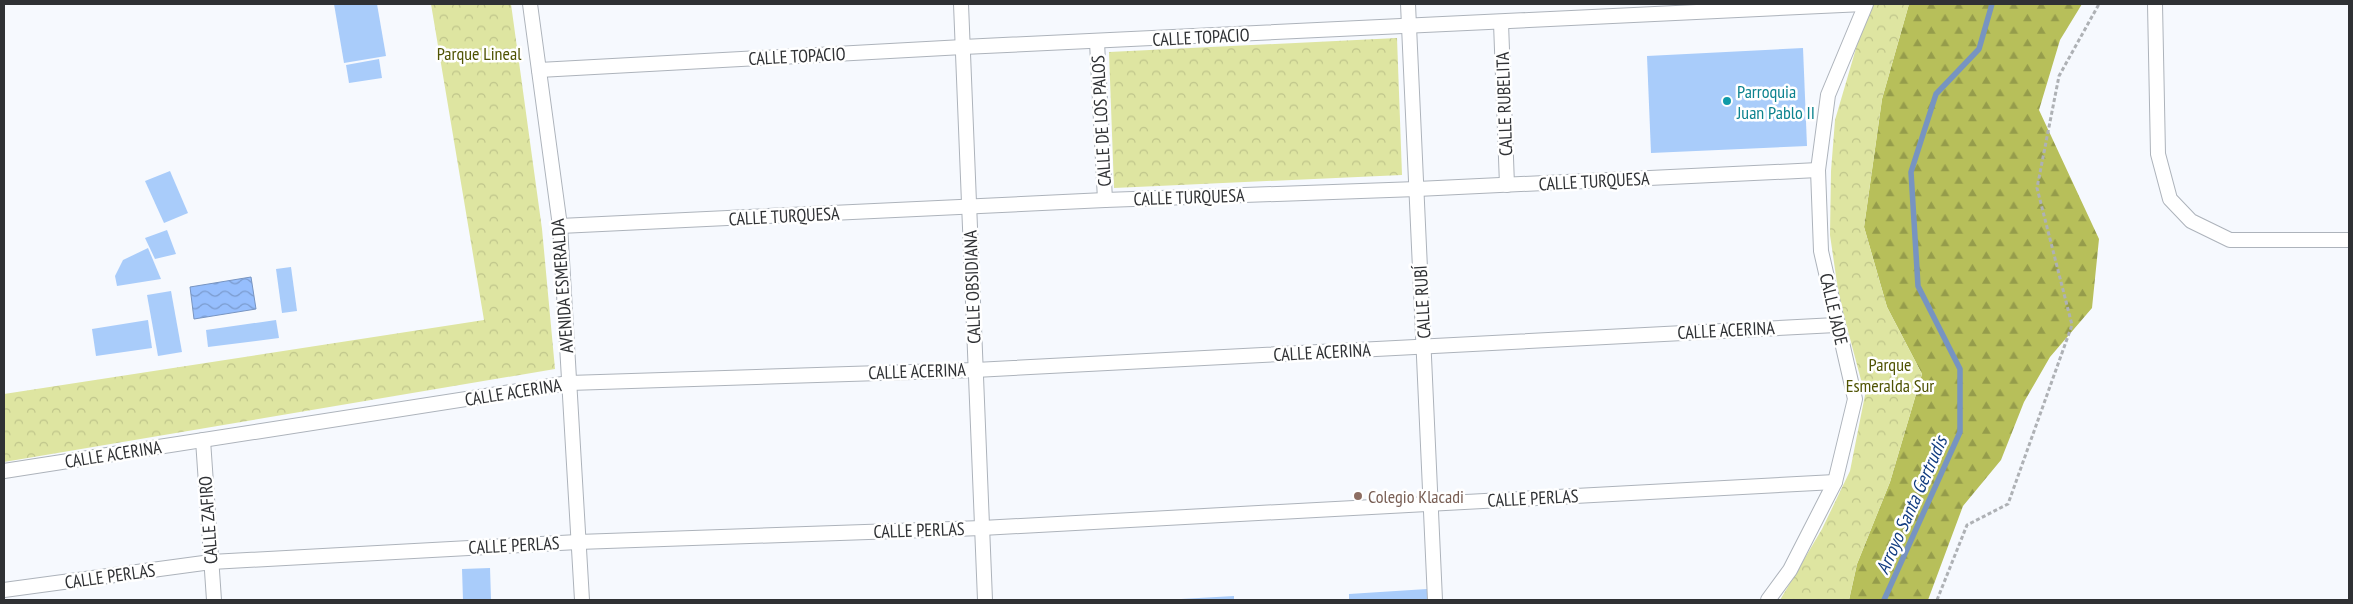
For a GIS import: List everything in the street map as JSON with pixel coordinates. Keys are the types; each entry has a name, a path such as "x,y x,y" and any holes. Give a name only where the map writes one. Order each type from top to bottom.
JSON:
{"street":[{"name":"AVENIDA ESMERALDA","path":"530,4 560,226 582,600"},
{"name":"CALLE OBSIDIANA","path":"961,4 985,600"},
{"name":"CALLE RUBÍ","path":"1408,4 1435,600"},
{"name":"CALLE TOPACIO","path":"538,70 963,47 1501,23 1865,4"},
{"name":"CALLE JADE","path":"1768,600 1790,570 1835,482 1855,399 1836,325 1821,251 1818,170 1828,95 1865,4"},
{"path":"2155,4 2158,154 2170,199 2191,221 2230,240 2349,240"},
{"name":"CALLE RUBELITA","path":"1501,23 1507,185"},
{"name":"CALLE DE LOS PALOS","path":"1097,42 1105,200"},
{"name":"CALLE TURQUESA","path":"560,226 1105,200 1417,189 1818,170"},
{"name":"CALLE ACERINA","path":"4,471 569,383 975,370 1836,325"},
{"name":"CALLE ZAFIRO","path":"203,440 214,600"},
{"name":"CALLE PERLAS","path":"4,590 211,562 578,542 982,528 1835,482"}],"path":[{"path":"1936,600 1967,525 2008,504 2072,325 2037,188 2059,76 2099,4"}],"green space":[{"name":"Parque Lineal","path":"431,4 511,4 542,229 555,369 4,462 4,394 484,320"},
{"name":"Parque Esmeralda Sur","path":"1869,4 1909,4 1882,99 1864,227 1887,307 1922,374 1890,482 1857,564 1849,600 1780,600 1822,529 1850,471 1865,395 1839,297 1830,235 1831,171 1835,120"},
{"path":"1909,4 2082,4 2060,40 2039,110 2099,239 2092,308 2050,357 2024,402 2001,460 1963,506 1928,600 1849,600 1857,564 1890,482 1922,374 1887,307 1864,227 1882,99"},
{"path":"1397,38 1402,175 1114,188 1109,52"}],"water":[{"path":"251,277 256,309 194,319 190,287"}],"building":[{"path":"334,4 377,4 386,56 344,63"},
{"name":"Parroquia Juan Pablo II","path":"1803,48 1807,146 1651,153 1647,56"},
{"path":"379,59 382,78 349,83 346,65"},
{"path":"170,171 188,213 164,223 145,181"},
{"path":"167,230 176,254 155,259 145,238"},
{"path":"148,248 161,279 117,286 115,276 123,260"},
{"path":"291,267 297,311 282,313 276,269"},
{"path":"171,291 182,352 158,356 147,295"},
{"path":"148,320 152,348 96,356 92,329"},
{"path":"276,320 279,338 208,347 206,330"},
{"path":"490,568 491,600 463,600 462,569"},
{"path":"1427,589 1428,600 1349,600 1349,594"},
{"path":"1234,596 1234,600 1181,600 1181,599"}],"waterway":[{"name":"Arroyo Santa Gertrudis","path":"1884,600 1960,432 1960,369 1918,286 1911,172 1936,94 1979,49 1992,4"}],"place":[{"name":"Parroquia Juan Pablo II","path":"1727,101"},
{"name":"Colegio Klacadi","path":"1358,496"}]}
